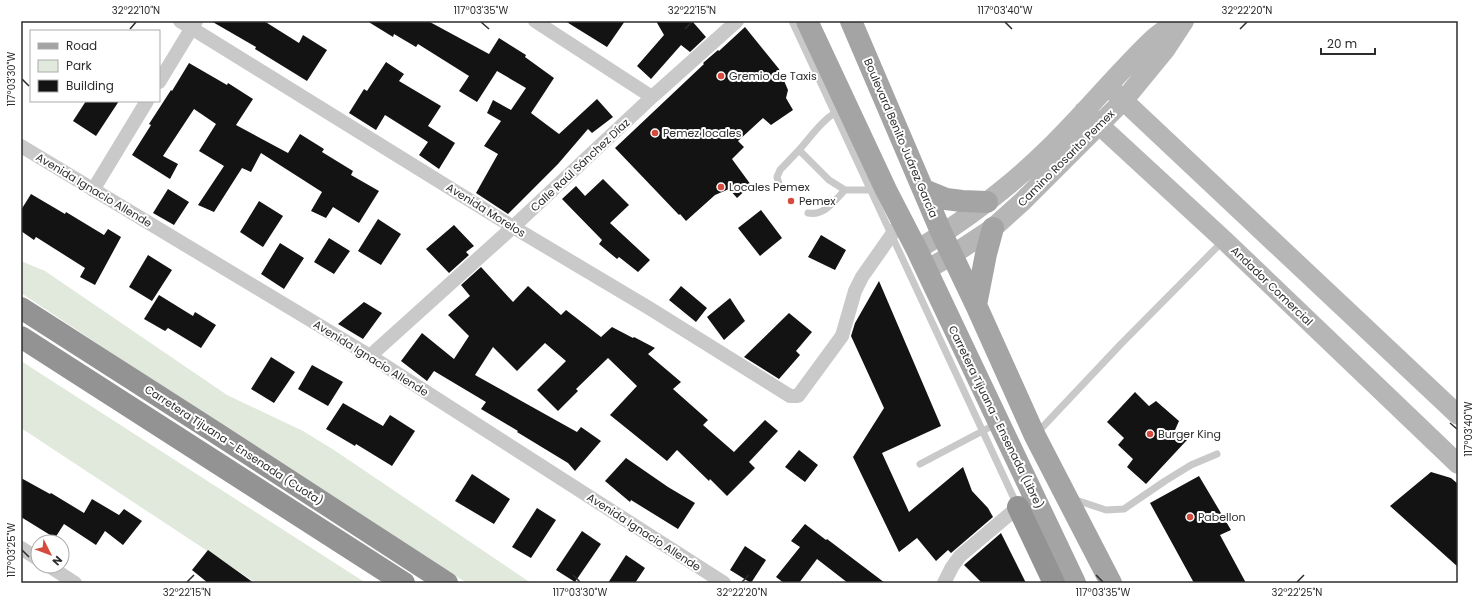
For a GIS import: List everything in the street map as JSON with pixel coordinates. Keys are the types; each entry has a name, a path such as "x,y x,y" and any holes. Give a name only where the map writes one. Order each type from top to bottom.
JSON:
{"highway":[{"name":"Carretera Tijuana - Ensenada (Cuota)","path":"21,308 446,583"},
{"path":"21,337 404,583"},
{"path":"1026,500 1054,583"}],"main road":[{"path":"807,21 841,110 879,190 897,227 917,250"},
{"name":"Boulevard Benito Juárez García","path":"851,21 952,255"},
{"name":"Camino Rosarito Pemex","path":"917,250 987,202 1018,177 1045,152 1154,38 1178,21"},
{"name":"Camino Rosarito Pemex","path":"926,270 993,228 1023,201 1124,100 1165,50 1184,21"},
{"path":"1108,86 1458,415"},
{"name":"Andador Comercial","path":"1084,111 1098,126 1224,240 1458,464"},
{"path":"924,190 946,199 987,202"},
{"path":"976,305 986,254 993,228"},
{"name":"Carretera Tijuana - Ensenada (Libre)","path":"917,250 991,427 1026,500 1075,583"},
{"path":"952,255 1035,436 1112,583"}],"street":[{"path":"535,21 652,97"},
{"name":"Calle Raúl Sánchez Díaz","path":"370,356 737,21"},
{"path":"160,80 190,23"},
{"name":"Avenida Morelos","path":"190,23 513,227 649,308 790,396 794,397 800,394 842,336 855,291 871,262 897,227"},
{"path":"93,190 146,102"},
{"name":"Avenida Ignacio Allende","path":"21,146 370,356 720,580"},
{"path":"944,583 952,567 960,556 1026,500"},
{"path":"21,548 30,554"},
{"path":"61,574 75,583"}],"lane":[{"path":"779,184 777,177 780,170 820,126 841,110 792,21"},
{"path":"798,150 830,180 845,190 879,190"},
{"path":"808,213 815,215 822,212 845,190"},
{"path":"897,227 991,427 920,464"},
{"path":"1035,436 1120,345 1224,240"},
{"path":"1068,497 1106,510 1124,509 1164,480 1191,465 1217,454"}],"green space":[{"path":"21,261 45,271 227,395 303,431 334,450 531,583 467,583 343,506 21,293"},
{"path":"21,361 366,583 256,583 21,428"}],"building":[{"path":"211,21 264,21 299,43 303,35 327,50 307,81 255,49 256,47"},
{"path":"367,21 428,21 489,54 499,38 526,55 525,57 554,78 531,113 559,134 597,99 613,117 592,133 588,129 558,164 508,214 476,193 498,154 484,146 501,121 487,113 493,100 511,110 526,88 497,71 477,102 459,91 469,76 418,44 416,47 394,34 393,37"},
{"path":"565,21 625,21 607,47"},
{"path":"656,21 692,21 706,37 690,52 681,45 651,79 637,66 664,35"},
{"path":"745,27 779,69 788,90 786,98 793,110 771,125 763,118 738,141 744,147 732,159 751,185 737,198 729,189 715,195 686,221 615,148 704,64 703,63 718,50 719,51"},
{"path":"386,62 404,74 399,81 441,106 428,126 455,143 439,169 419,155 428,142 385,115 376,130 349,113 364,89 367,91"},
{"path":"189,63 227,85 228,83 253,99 236,125 288,153 300,134 324,149 322,152 353,171 351,175 379,191 359,223 333,207 326,218 311,211 322,192 261,153 251,172 242,168 214,212 198,205 224,166 199,151 216,124 194,109 163,156 178,164 170,179 132,155 151,125 149,124"},
{"path":"85,102 118,102 96,136 73,121"},
{"path":"603,179 629,205 610,223 650,260 638,272 619,257 617,259 599,244 602,240 562,199 576,186 585,196"},
{"path":"168,189 189,202 174,225 153,213"},
{"path":"31,194 65,214 66,212 104,235 108,229 121,237 95,285 80,277 85,268 36,237 34,240 21,231 21,210"},
{"path":"259,201 283,216 263,247 240,232"},
{"path":"761,210 782,238 760,256 738,228"},
{"path":"378,219 401,234 381,265 358,251"},
{"path":"454,225 474,246 466,252 469,255 449,273 426,249"},
{"path":"821,235 846,250 835,270 808,257"},
{"path":"329,238 350,251 334,274 314,262"},
{"path":"280,243 304,258 284,289 261,274"},
{"path":"148,255 172,270 152,301 129,287"},
{"path":"481,267 513,302 528,286 561,315 566,310 601,337 612,327 655,348 648,354 681,382 673,389 708,420 703,425 734,452 765,420 778,431 749,462 755,468 727,496 677,450 667,461 610,415 637,386 608,358 576,389 578,391 558,411 537,390 566,361 545,343 517,371 493,347 475,375 577,432 581,427 601,441 575,471 568,463 481,409 486,402 434,371 427,381 401,361 422,333 454,359 469,336 448,315 470,296 461,285"},
{"path":"879,281 941,426 882,453 909,512 963,467 972,491 988,508 993,517 951,553 948,550 936,561 917,538 899,552 853,457 884,408 851,336 855,323"},
{"path":"681,286 707,308 696,322 669,300"},
{"path":"159,295 193,316 195,312 216,325 201,348 168,328 165,331 144,319"},
{"path":"730,298 745,321 724,340 707,317"},
{"path":"364,302 382,313 363,339 338,324"},
{"path":"789,313 812,332 796,351 800,355 779,379 744,357"},
{"path":"271,357 295,372 274,403 251,389"},
{"path":"312,365 343,382 328,406 298,389"},
{"name":"Burger King","path":"1135,392 1149,406 1156,401 1179,421 1175,430 1187,440 1146,484 1127,467 1133,459 1118,445 1124,438 1107,422"},
{"path":"343,403 383,426 390,415 415,431 392,466 356,444 355,446 326,429"},
{"path":"799,450 818,465 805,482 785,467"},
{"path":"626,458 668,487 695,503 678,529 631,500 630,502 605,481"},
{"path":"1431,472 1451,478 1458,484 1458,567 1390,506"},
{"path":"472,474 510,499 494,524 455,501"},
{"name":"Pabellon","path":"1199,476 1231,530 1220,535 1246,583 1194,583 1150,503"},
{"path":"21,478 50,494 51,493 84,513 92,499 119,515 124,509 142,521 123,545 105,531 96,545 64,524 58,534 49,534 21,517"},
{"path":"537,508 556,520 531,558 512,547"},
{"path":"805,524 885,583 848,583 817,559 799,583 784,583 776,577 800,547 791,541"},
{"path":"582,531 601,544 575,582 556,570"},
{"path":"1001,533 1026,583 982,583 964,565"},
{"path":"745,546 766,560 751,583 730,570"},
{"path":"208,550 254,583 208,583 192,570"},
{"path":"626,555 645,568 635,583 608,583"}],"place":[{"name":"Gremio de Taxis","path":"721,76"},
{"name":"Pemez locales","path":"655,133"},
{"name":"Locales Pemex","path":"721,187"},
{"name":"Pemex","path":"791,201"},
{"name":"Burger King","path":"1150,434"},
{"name":"Pabellon","path":"1190,517"}]}
